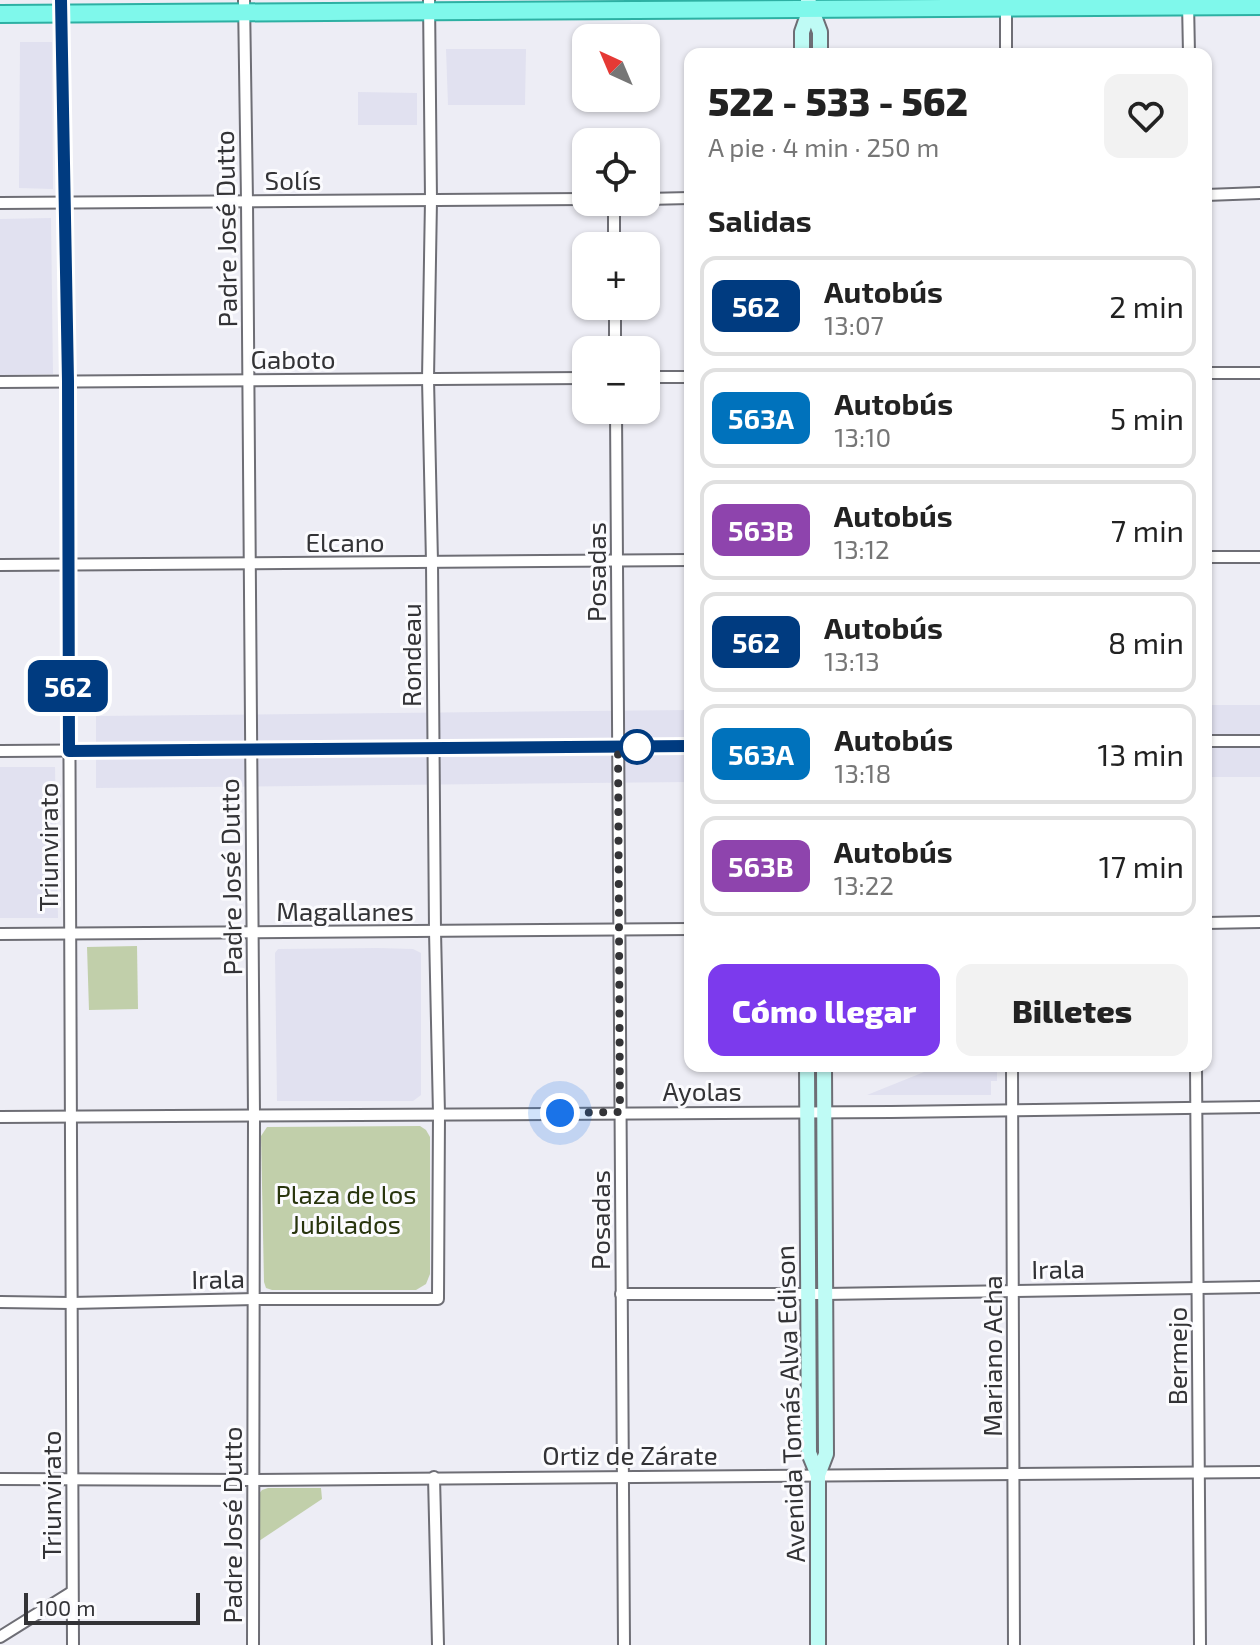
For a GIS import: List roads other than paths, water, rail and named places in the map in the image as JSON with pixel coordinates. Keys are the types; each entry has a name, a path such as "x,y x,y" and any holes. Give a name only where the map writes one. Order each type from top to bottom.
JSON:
{"main road":[{"path":"0,14 61,7 1188,3 1260,6"},
{"path":"802,48 802,32 809,4"},
{"path":"809,4 820,32 820,48"},
{"name":"Avenida Tomás Alva Edison","path":"807,1072 809,1453 818,1475"},
{"name":"Avenida Tomás Alva Edison","path":"818,1645 818,1475 826,1454 824,1072"}],"street":[{"path":"1188,3 1189,48"},
{"path":"1006,4 1006,48"},
{"name":"Padre José Dutto","path":"244,6 254,1115 253,1645"},
{"name":"Rondeau","path":"429,6 431,200 428,379 439,1114 438,1299"},
{"name":"Triunvirato","path":"61,7 68,381 73,1645"},
{"path":"1212,195 1260,193"},
{"path":"660,199 684,198"},
{"name":"Solís","path":"0,203 572,199"},
{"path":"1212,373 1260,373"},
{"path":"660,377 684,377"},
{"name":"Gaboto","path":"0,382 572,378"},
{"name":"Posadas","path":"616,424 624,1645"},
{"path":"1212,557 1260,557"},
{"name":"Elcano","path":"0,565 684,560"},
{"path":"1212,741 1260,741"},
{"path":"0,751 684,746"},
{"path":"1212,923 1260,922"},
{"name":"Magallanes","path":"0,934 684,929"},
{"name":"Mariano Acha","path":"1012,1072 1014,1645"},
{"name":"Bermejo","path":"1196,1072 1200,1645"},
{"name":"Ayolas","path":"0,1117 1260,1107"},
{"name":"Irala","path":"621,1294 1260,1287"},
{"name":"Irala","path":"0,1302 438,1299"},
{"name":"Ortiz de Zárate","path":"0,1479 1260,1472"},
{"path":"434,1477 438,1645"},
{"path":"0,1637 72,1592"}],"park label":[{"name":"Plaza de los Jubilados","path":"346,1208"}]}
